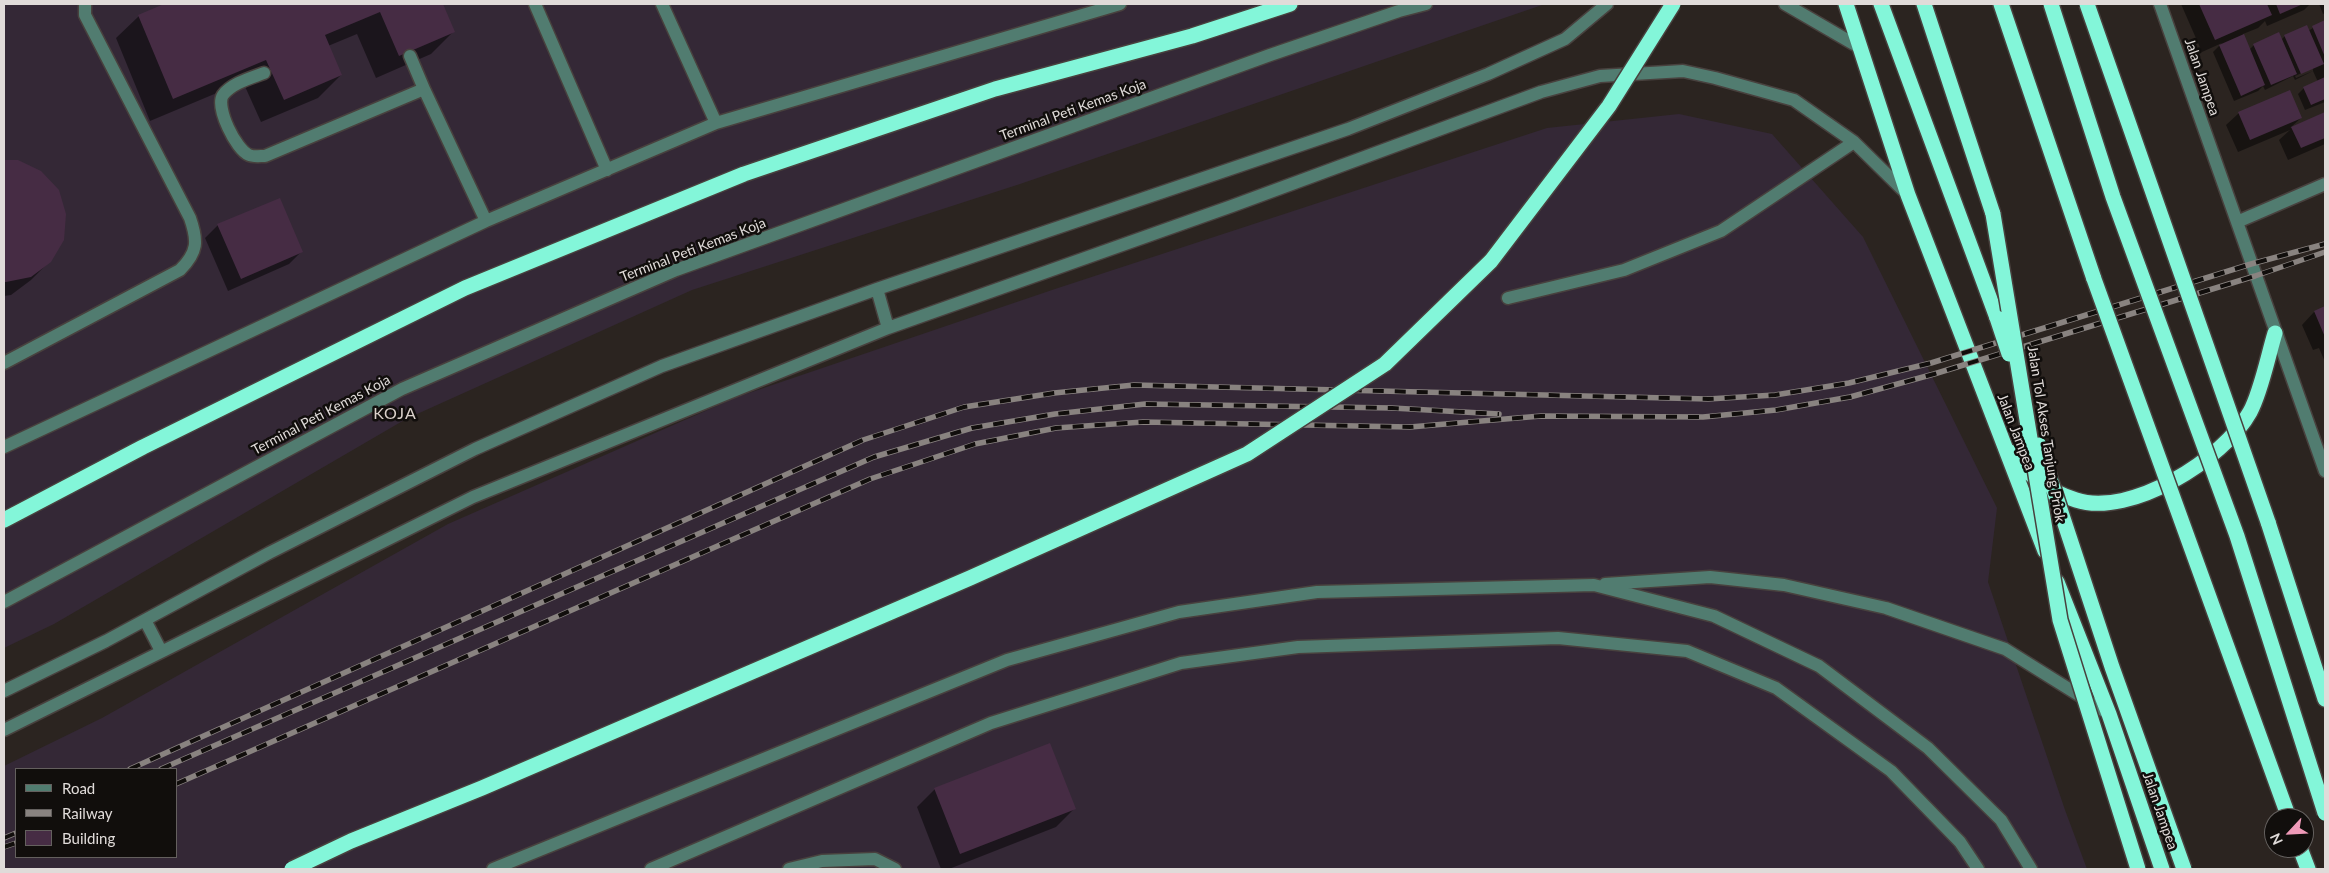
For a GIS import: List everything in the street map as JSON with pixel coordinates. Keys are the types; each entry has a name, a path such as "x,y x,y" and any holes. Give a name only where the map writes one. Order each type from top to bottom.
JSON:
{"highway":[{"path":"4,520 143,447 465,288 744,174 995,89 1192,36 1290,4"},
{"path":"292,869 351,841 482,788 970,578 1247,454 1385,364 1491,261 1609,106 1673,4"},
{"name":"Jalan Jampea","path":"1846,4 1908,195 2002,444 2110,714 2162,869"},
{"name":"Jalan Jampea","path":"1881,4 1997,318 2112,667 2184,869"},
{"name":"Jalan Tol Akses Tanjung Priok","path":"1924,4 1994,214 2060,620 2138,869"},
{"path":"2001,4 2094,279 2285,808"},
{"path":"2052,4 2113,197 2237,536 2325,813"},
{"path":"2087,4 2264,512 2325,699"},
{"path":"2002,444 2036,481 2078,501 2112,503 2145,495 2204,461 2232,438 2250,412 2275,333"}],"street":[{"path":"4,362 180,270 193,255 195,234 190,218 85,15 85,4"},
{"path":"535,4 608,170"},
{"path":"662,4 716,123"},
{"path":"4,447 486,221 716,123 1120,4"},
{"name":"Terminal Peti Kemas Koja","path":"4,602 402,389 676,270 1270,55 1399,11 1426,4"},
{"path":"4,691 475,449 662,366 877,289 1348,129 1488,74 1565,39 1607,4"},
{"path":"1785,4 1859,47"},
{"name":"Jalan Jampea","path":"2160,4 2325,471"},
{"path":"410,56 486,221"},
{"path":"4,730 473,497 888,328 1242,203 1541,92 1600,76 1684,71 1794,100 1854,142 1908,195"},
{"path":"264,73 231,87 222,96 220,108 237,145 248,155 265,156 424,89"},
{"path":"1508,298 1624,270 1721,232 1854,142"},
{"path":"2237,222 2325,184"},
{"path":"877,289 888,328"},
{"path":"493,869 1008,660 1179,612 1317,592 1594,585 1710,577 1784,585 1886,608 2005,649 2110,714"},
{"path":"1594,585 1714,616 1819,666 1928,748 2001,820 2031,869"},
{"path":"145,620 161,652"},
{"path":"651,869 991,723 1181,663 1298,647 1558,638 1687,651 1776,688 1891,770 1960,842 1978,869"},
{"path":"789,869 822,861 875,859 894,869"}],"shaded area":[{"path":"4,4 1545,4 1020,184 692,290 406,419 54,624 4,648"},
{"path":"1679,114 1772,134 1863,237 1997,508 1988,582 2065,810 2087,869 4,869 4,766 102,718 448,524 737,397 1055,289 1547,128"}],"building":[{"path":"164,4 443,4 455,32 399,56 380,12 325,35 342,75 284,100 266,60 173,99 138,15"},
{"path":"2199,4 2267,4 2272,15 2215,40"},
{"path":"2276,4 2303,4 2280,14"},
{"path":"2325,20 2325,57 2312,26"},
{"path":"2307,25 2324,64 2301,74 2284,35"},
{"path":"2279,32 2297,74 2271,85 2253,44"},
{"path":"2244,34 2265,85 2241,96 2219,45"},
{"path":"2325,77 2325,99 2311,105 2303,87"},
{"path":"2290,90 2302,118 2250,140 2238,112"},
{"path":"2325,112 2325,138 2301,148 2291,127"},
{"path":"4,160 18,160 41,171 59,190 66,214 64,240 51,262 31,277 6,282 4,282"},
{"path":"280,198 303,252 241,279 217,224"},
{"path":"2325,306 2325,337 2314,311"},
{"path":"1050,743 1076,809 960,854 934,788"}],"railway":[{"path":"132,768 863,440 964,407 1054,393 1134,385 1708,399 1775,395 1849,383 1931,363 2251,264 2325,244"},
{"path":"178,783 870,479 975,444 1056,428 1143,422 1410,427 1541,416 1703,417 1776,410 1850,397 1934,374 2255,276 2325,252"},
{"path":"163,768 874,457 972,428 1055,414 1145,404 1392,408 1499,414"},
{"path":"4,838 15,833"},
{"path":"4,847 15,843"}],"district":[{"name":"KOJA","path":"395,414"}]}
